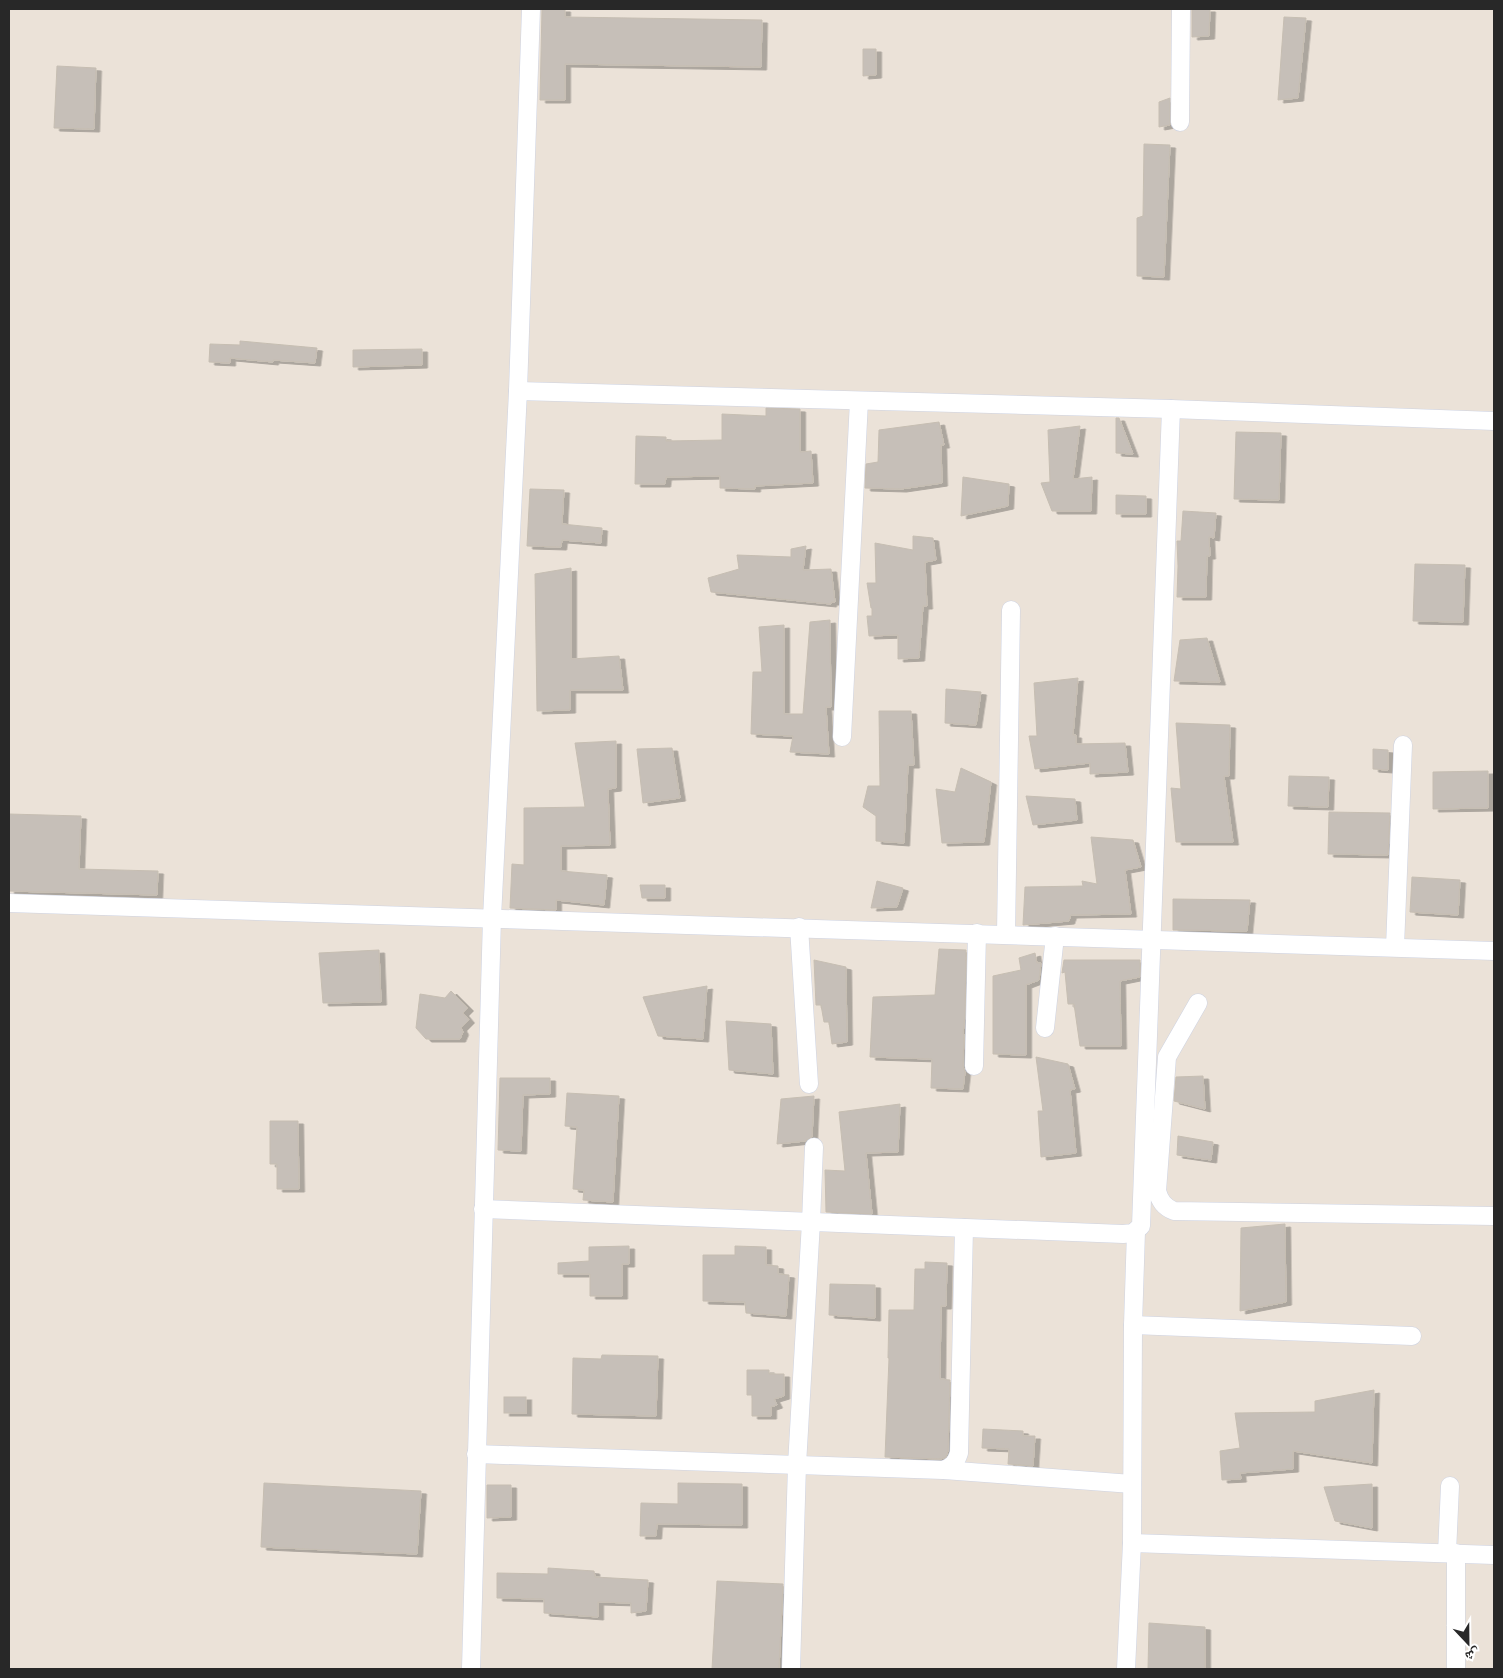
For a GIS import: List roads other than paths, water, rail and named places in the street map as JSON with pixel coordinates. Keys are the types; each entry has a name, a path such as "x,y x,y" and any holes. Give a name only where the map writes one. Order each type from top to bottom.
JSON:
{"street":[{"path":"471,1669 492,918 518,391 531,9"},
{"path":"1180,122 1181,9"},
{"path":"518,391 1171,409 1494,421"},
{"path":"842,737 859,401"},
{"path":"483,1209 1123,1234 1136,1231 1141,1226 1171,409"},
{"path":"1006,934 1010,610"},
{"path":"1396,947 1403,745"},
{"path":"9,903 1152,938 1494,951"},
{"path":"799,927 809,1084"},
{"path":"974,1066 977,933"},
{"path":"1045,1028 1054,936"},
{"path":"1198,1003 1167,1057 1157,1191 1160,1200 1168,1208 1174,1211 1494,1216"},
{"path":"791,1669 797,1465 814,1147"},
{"path":"944,1470 956,1462 959,1453 964,1228"},
{"path":"1126,1669 1132,1543 1133,1325 1136,1231"},
{"path":"1133,1325 1412,1336"},
{"path":"476,1454 944,1470 1132,1484"},
{"path":"1450,1486 1456,1669"},
{"path":"1132,1543 1494,1555"}]}
